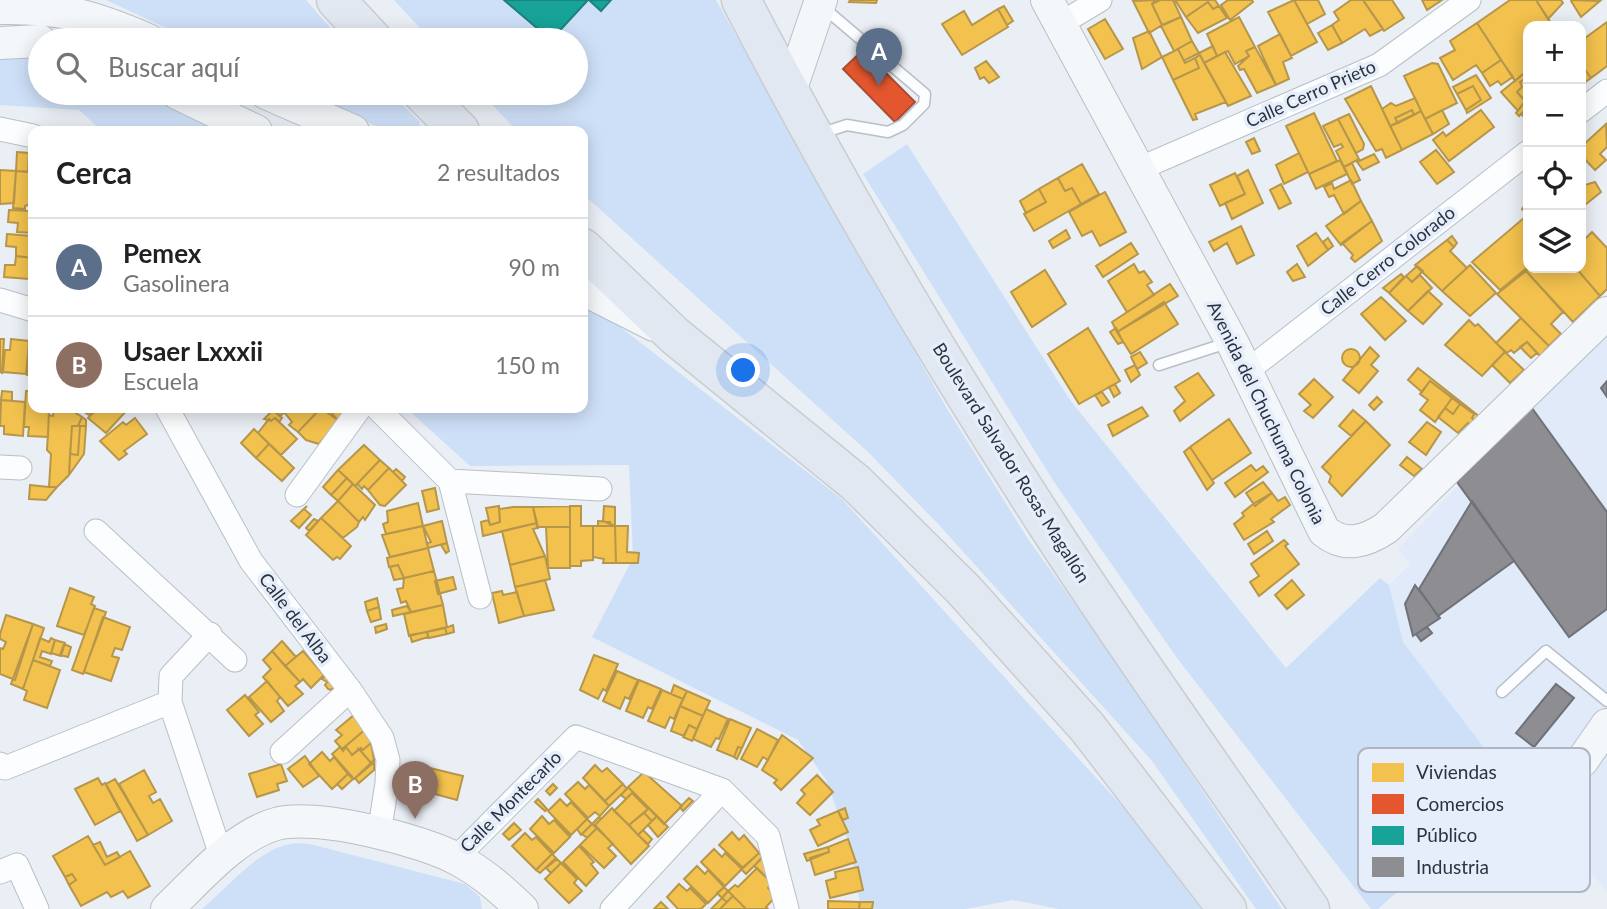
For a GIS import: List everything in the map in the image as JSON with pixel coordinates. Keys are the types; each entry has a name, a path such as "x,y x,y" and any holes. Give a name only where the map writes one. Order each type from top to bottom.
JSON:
{"highway":[{"path":"336,0 362,28"},
{"name":"Boulevard Salvador Rosas Magallón","path":"741,0 813,136 956,378 1049,527 1309,904"},
{"path":"588,253 676,336 856,483 963,589 1087,727 1227,909"}],"street":[{"path":"1054,12 1100,0"},
{"name":"Calle Cerro Prieto","path":"1141,169 1379,65 1469,0"},
{"path":"789,94 820,2"},
{"path":"0,8 48,7 85,15 118,28"},
{"name":"Avenida del Chuchuma Colonia","path":"1054,12 1232,342 1324,531 1345,542 1357,542 1386,528 1607,313"},
{"path":"0,43 28,42"},
{"path":"1586,107 1607,91"},
{"path":"202,105 246,126"},
{"path":"294,105 342,126"},
{"path":"0,129 28,135"},
{"name":"Calle Cerro Colorado","path":"1247,371 1523,156"},
{"path":"588,292 676,336"},
{"path":"0,300 28,308"},
{"name":"Calle del Alba","path":"170,413 251,561 382,738 388,760 379,834"},
{"path":"297,495 356,413"},
{"path":"382,413 450,481 480,597"},
{"path":"450,481 600,489"},
{"path":"96,531 235,660"},
{"path":"210,634 171,676 170,702 222,858"},
{"path":"282,752 349,690"},
{"path":"0,764 5,768 170,702"},
{"path":"1590,749 1607,725"},
{"name":"Calle Montecarlo","path":"456,858 576,737 722,790 768,836 787,909"},
{"path":"611,909 722,790"},
{"path":"167,909 222,858 252,835 276,824 303,820 330,822 379,834 456,858 487,877 522,909"},
{"path":"0,872 17,865 37,909"}],"lane":[{"path":"813,136 847,125 888,132 903,125 924,104 925,94 820,2"},
{"path":"1160,365 1232,342"},
{"path":"1502,692 1546,652 1607,701"}],"shaded area":[{"path":"106,0 306,0 330,28 166,28"},
{"path":"394,0 716,0 946,407 1028,539 1105,646 1282,909 1256,909 1152,761 939,525 868,452 588,199 588,126 512,126 492,105 588,105 588,28 420,28"},
{"path":"28,54 28,105 176,105 220,126 97,126 79,110 0,105 0,59"},
{"path":"331,105 402,105 420,122 419,126 376,126"},
{"path":"907,144 1070,400 1286,668 1380,578 1389,585 1403,642 1484,748 1358,748 1358,892 1397,892 1378,909 1371,909 1177,658 1054,482 863,174"},
{"path":"588,302 842,499 1130,815 1201,909 1058,909 1013,900 966,909 861,909 850,846 826,780 798,740 592,637 633,558 629,465 470,466 412,413 588,413"},
{"path":"1607,328 1607,891 1590,872 1590,748 1484,748 1403,642 1389,585 1410,565 1398,549"},
{"path":"310,844 465,884 480,897 482,909 202,909 257,860 282,846"}],"building: Viviendas":[{"path":"877,0 876,3 849,2"},
{"path":"1156,0 1152,4 1162,25 1149,33 1133,1"},
{"path":"1160,0 1173,0 1181,17 1162,25 1152,4"},
{"path":"1175,0 1215,0 1219,6 1213,9 1208,2 1186,17"},
{"path":"1228,0 1253,2 1230,20 1221,5"},
{"path":"1294,0 1318,0 1325,14 1307,24"},
{"path":"1294,0 1317,42 1291,56 1268,12"},
{"path":"1351,0 1363,0 1383,29 1370,36 1365,29 1342,43 1332,25 1339,20 1334,12"},
{"path":"1363,0 1392,0 1404,18 1384,31"},
{"path":"1422,0 1442,0 1427,10"},
{"path":"1510,0 1536,0 1550,21 1523,21 1523,74 1515,81 1477,23"},
{"path":"1536,0 1561,0 1563,3 1548,19"},
{"path":"1572,0 1600,1 1581,17"},
{"path":"1208,2 1213,9 1219,6 1227,18 1198,33 1186,17"},
{"path":"1004,6 1013,21 1007,25 998,9"},
{"path":"998,9 1008,27 962,55 942,24 964,11 972,25"},
{"path":"1181,17 1192,41 1174,51 1161,26"},
{"path":"1239,17 1255,47 1246,51 1249,56 1235,64 1228,51 1217,56 1207,34"},
{"path":"1105,19 1123,49 1105,59 1088,29"},
{"path":"1607,22 1607,66 1591,78 1586,71 1586,37"},
{"path":"1477,23 1501,60 1482,73 1476,65 1453,80 1440,58 1455,50 1450,41"},
{"path":"1332,25 1342,43 1328,50 1318,33"},
{"path":"1149,31 1162,57 1142,69 1133,38"},
{"path":"1280,34 1292,58 1283,62 1289,79 1276,85 1258,46"},
{"path":"1192,41 1199,53 1185,60 1185,63 1178,49"},
{"path":"1213,46 1217,56 1204,63 1199,53"},
{"path":"1255,47 1276,85 1257,93 1244,69 1240,70 1238,66 1249,56 1246,51"},
{"path":"1178,49 1185,63 1195,58 1199,68 1173,80 1162,57"},
{"path":"1225,52 1251,96 1228,106 1204,63"},
{"path":"1200,55 1226,102 1195,114 1197,119 1193,120 1173,80 1199,68 1195,58"},
{"path":"1501,60 1513,77 1501,85 1498,81 1490,86 1482,73"},
{"path":"986,61 999,77 989,83 984,77 980,79 975,68"},
{"path":"1432,63 1438,64 1457,103 1425,119 1404,76"},
{"path":"1523,74 1523,80 1520,82 1522,87 1517,92 1523,99 1523,104 1518,111 1501,92"},
{"path":"1476,75 1491,98 1467,113 1466,110 1481,100 1473,86 1457,94 1453,87"},
{"path":"1523,80 1523,99 1517,92 1522,87 1520,82"},
{"path":"1371,86 1402,150 1386,158 1382,149 1376,151 1345,99"},
{"path":"1473,86 1481,100 1466,110 1457,94"},
{"path":"1415,98 1421,111 1414,115 1412,110 1395,118 1398,123 1390,126 1382,109 1391,103 1396,106"},
{"path":"1523,104 1523,112 1519,116 1516,113"},
{"path":"1412,110 1414,115 1398,123 1395,118"},
{"path":"1442,110 1449,124 1433,134 1425,119"},
{"path":"1481,110 1494,127 1449,161 1433,140 1443,132 1446,136"},
{"path":"1421,111 1433,134 1402,150 1390,126"},
{"path":"1314,113 1337,161 1309,174 1286,126"},
{"path":"1349,114 1364,144 1363,149 1356,153 1338,119"},
{"path":"1338,119 1359,159 1344,167 1336,151 1343,147 1341,144 1334,147 1323,126"},
{"path":"1606,124 1607,147 1600,154 1606,160 1595,170 1586,160 1586,142"},
{"path":"1254,138 1260,151 1252,154 1246,142"},
{"path":"1436,150 1454,172 1437,184 1420,162"},
{"path":"17,152 28,153 28,172 16,171"},
{"path":"1299,153 1308,172 1284,184 1276,165"},
{"path":"1374,154 1379,162 1363,170 1357,162"},
{"path":"1340,160 1347,174 1316,189 1309,174"},
{"path":"1352,163 1360,180 1352,184 1344,167"},
{"path":"1082,164 1099,194 1081,204 1072,188 1065,191 1058,178"},
{"path":"0,170 16,171 14,203 0,204"},
{"path":"1248,170 1263,203 1232,219 1225,203 1245,194 1237,176"},
{"path":"16,171 28,172 28,205 25,209 13,208"},
{"path":"1235,173 1245,194 1220,206 1210,185"},
{"path":"1058,178 1065,191 1072,188 1081,204 1034,231 1024,214 1046,202 1039,189"},
{"path":"1351,180 1361,201 1344,214 1334,195 1329,197 1324,187 1332,183 1334,189"},
{"path":"1595,182 1601,192 1586,204 1586,185"},
{"path":"1281,184 1291,203 1279,209 1270,190"},
{"path":"1039,189 1046,202 1026,213 1020,201"},
{"path":"1105,192 1126,232 1100,246 1092,231 1082,236 1069,212"},
{"path":"1361,201 1372,221 1341,245 1326,226"},
{"path":"9,210 28,211 28,233 17,232 18,223 8,222"},
{"path":"1523,219 1523,271 1500,290 1472,262"},
{"path":"1372,221 1382,241 1355,262 1351,258 1353,255 1342,243"},
{"path":"1241,226 1254,255 1237,264 1227,243 1214,251 1209,242"},
{"path":"1066,230 1070,238 1053,248 1049,241"},
{"path":"1592,232 1607,248 1607,289 1600,296 1580,273 1586,273 1586,238"},
{"path":"1316,233 1328,250 1308,266 1297,246"},
{"path":"7,234 28,236 28,257 16,256 16,247 6,246"},
{"path":"1452,236 1457,243 1454,247 1447,240"},
{"path":"1328,238 1333,246 1328,250 1323,242"},
{"path":"1447,240 1454,247 1450,251 1467,268 1442,291 1415,265"},
{"path":"1131,243 1138,254 1103,277 1096,266"},
{"path":"16,256 28,257 28,279 4,277 5,265 15,265"},
{"path":"1134,264 1139,273 1144,271 1152,282 1147,285 1154,295 1127,312 1108,281"},
{"path":"1297,264 1305,277 1293,281 1287,272"},
{"path":"1470,265 1496,293 1470,316 1442,291"},
{"path":"1417,266 1423,271 1412,282 1406,276"},
{"path":"1045,270 1066,304 1032,327 1011,292"},
{"path":"1523,273 1528,273 1563,312 1551,324 1561,334 1549,346 1497,294"},
{"path":"1528,273 1580,273 1600,296 1573,322"},
{"path":"1401,274 1404,277 1389,293 1383,288"},
{"path":"1420,275 1432,288 1408,311 1389,293 1406,276 1412,282"},
{"path":"1170,284 1178,296 1117,332 1112,322"},
{"path":"1428,291 1442,304 1423,324 1408,311"},
{"path":"1381,297 1406,321 1385,340 1361,314"},
{"path":"1164,302 1178,324 1131,354 1117,332"},
{"path":"1521,318 1549,346 1540,356 1527,342 1514,353 1511,350 1507,353 1496,343"},
{"path":"1469,320 1475,326 1478,324 1505,352 1482,376 1445,345"},
{"path":"1088,328 1120,381 1079,404 1048,354"},
{"path":"1116,328 1123,342 1118,344 1110,332"},
{"path":"0,339 4,339 2,373 0,372"},
{"path":"11,339 28,341 26,374 3,372 5,350 10,350"},
{"path":"1527,342 1537,353 1531,358 1520,347"},
{"path":"1370,347 1379,356 1371,365 1378,371 1359,393 1343,380"},
{"path":"1351,349 1357,352 1360,358 1357,364 1351,367 1345,364 1342,358 1345,352"},
{"path":"1140,352 1147,363 1137,369 1131,357"},
{"path":"1505,352 1524,370 1510,383 1492,365"},
{"path":"1135,365 1140,375 1131,382 1125,370"},
{"path":"1418,368 1480,417 1475,421 1472,418 1474,414 1430,381 1422,392 1408,380"},
{"path":"1198,373 1214,395 1180,421 1174,411 1185,401 1175,387"},
{"path":"1314,379 1333,397 1313,418 1304,411 1311,405 1299,394"},
{"path":"1430,381 1452,398 1435,422 1420,410 1428,400 1420,394"},
{"path":"1115,384 1120,393 1114,397 1109,387"},
{"path":"2,391 12,392 12,401 1,400"},
{"path":"28,391 28,413 49,413 48,437 28,436 29,427 24,427"},
{"path":"1102,392 1109,402 1102,406 1095,395"},
{"path":"1377,397 1382,402 1374,410 1369,405"},
{"path":"1452,398 1460,404 1453,414 1445,408"},
{"path":"1,400 25,402 23,436 4,434 4,426 0,426"},
{"path":"1460,404 1474,414 1472,418 1475,421 1471,426 1468,423 1458,433 1438,417 1445,408 1453,414"},
{"path":"1142,407 1148,416 1113,436 1108,425"},
{"path":"1353,410 1366,421 1351,436 1339,426"},
{"path":"53,413 76,413 82,417 78,426 72,426 69,475 57,487 49,487 49,415 53,416"},
{"path":"93,413 124,413 106,433 88,418"},
{"path":"270,413 276,413 282,418 279,422 275,418 271,421 264,419"},
{"path":"285,413 316,413 298,432 289,425 292,422"},
{"path":"316,413 328,413 339,421 319,444 306,440 298,432"},
{"path":"333,413 347,413 339,421"},
{"path":"82,417 86,420 86,426 80,426 78,455 70,454 72,426 78,426"},
{"path":"135,418 147,434 124,451 127,454 119,460 100,441 123,422 126,425"},
{"path":"275,418 297,439 281,455 258,433 269,419 271,421"},
{"path":"1229,419 1251,453 1212,480 1190,447"},
{"path":"1366,421 1390,445 1342,496 1329,482 1331,476 1322,467"},
{"path":"1427,422 1441,432 1426,455 1409,442"},
{"path":"80,426 86,426 84,454 69,475 70,454 78,455"},
{"path":"254,429 269,444 256,458 241,443"},
{"path":"269,444 294,468 282,481 256,458"},
{"path":"364,445 380,460 355,486 338,470"},
{"path":"1190,447 1214,483 1207,490 1184,452"},
{"path":"1407,457 1422,469 1414,476 1400,465"},
{"path":"380,460 389,468 368,490 364,486 362,489 357,484"},
{"path":"1251,465 1256,471 1263,466 1268,472 1235,497 1225,483"},
{"path":"389,468 406,485 385,506 380,505 368,490"},
{"path":"396,469 405,477 402,481 393,472"},
{"path":"338,470 347,478 331,495 323,487"},
{"path":"347,478 353,484 338,501 331,495"},
{"path":"1263,482 1272,493 1255,506 1246,493"},
{"path":"353,484 375,505 365,520 363,517 359,522 338,501"},
{"path":"30,485 57,487 46,500 29,499"},
{"path":"435,488 439,509 427,512 422,491"},
{"path":"1272,493 1278,501 1285,497 1290,505 1271,519 1274,522 1244,540 1234,524 1253,504"},
{"path":"338,501 359,522 357,527 343,538 321,518"},
{"path":"418,503 423,526 386,534 383,524 388,522 387,511"},
{"path":"307,506 304,509 311,515 299,528 291,521"},
{"path":"499,506 500,522 490,525 486,508"},
{"path":"570,506 581,506 581,526 593,526 593,560 581,561 581,566 570,566"},
{"path":"570,506 570,527 537,527 533,507"},
{"path":"604,506 615,507 615,526 603,521"},
{"path":"533,507 537,523 483,536 481,522 488,520 490,525 500,522 499,509"},
{"path":"321,518 351,546 340,559 337,557 333,560 306,535"},
{"path":"314,519 318,521 309,531 306,528"},
{"path":"442,521 447,543 428,548 427,543 431,542 423,526"},
{"path":"598,521 610,522 610,526 598,526"},
{"path":"537,523 538,528 533,529 545,556 510,565 502,531"},
{"path":"423,526 428,548 390,557 382,535"},
{"path":"593,526 615,526 616,563 603,563 604,559 593,557"},
{"path":"615,526 628,526 627,552 639,553 638,563 616,563"},
{"path":"546,527 570,527 570,568 548,568"},
{"path":"1267,531 1273,541 1254,554 1248,544"},
{"path":"1284,540 1288,544 1285,546 1299,564 1259,596 1250,582 1259,576 1251,564"},
{"path":"447,543 449,551 446,553 441,545"},
{"path":"428,548 434,571 404,578 398,565 389,567 387,558"},
{"path":"545,556 550,579 515,587 510,565"},
{"path":"398,565 404,578 394,580 390,567"},
{"path":"434,571 443,605 411,612 406,601 401,603 397,589 403,588 404,578"},
{"path":"453,577 456,589 438,594 435,581"},
{"path":"545,580 554,610 524,616 515,587"},
{"path":"1292,580 1304,595 1287,609 1275,595"},
{"path":"70,588 94,597 91,604 95,606 84,635 57,626"},
{"path":"502,591 503,595 517,592 524,616 499,623 492,593"},
{"path":"377,598 379,607 367,611 365,602"},
{"path":"443,605 447,627 409,636 404,614"},
{"path":"407,606 411,612 393,616 392,610"},
{"path":"379,607 381,619 371,622 367,611"},
{"path":"94,608 106,612 83,674 72,670"},
{"path":"6,615 33,624 15,680 0,674 0,648 3,649 6,642 0,639 0,634"},
{"path":"103,617 130,627 122,650 115,648 112,656 119,658 111,681 84,672"},
{"path":"33,624 44,628 23,689 11,684"},
{"path":"386,624 387,629 376,633 375,627"},
{"path":"453,625 454,632 447,634 445,628"},
{"path":"445,628 447,634 429,638 427,632"},
{"path":"427,632 428,637 412,642 410,635"},
{"path":"40,638 49,642 51,638 55,640 51,654 42,651 40,657 52,661 50,666 33,660"},
{"path":"55,640 65,643 61,656 51,653"},
{"path":"282,641 296,657 285,666 272,651"},
{"path":"64,644 71,647 68,657 60,655"},
{"path":"272,651 300,682 295,686 303,694 288,706 263,677 271,669 263,660"},
{"path":"303,651 324,675 311,688 303,679 300,682 285,666"},
{"path":"594,655 618,664 606,691 603,689 598,699 580,690"},
{"path":"33,660 60,670 47,708 24,700 27,691 23,689"},
{"path":"617,671 638,680 629,699 625,697 620,709 603,701"},
{"path":"326,675 335,686 331,690 322,679"},
{"path":"639,680 661,689 652,709 648,707 643,718 626,711"},
{"path":"267,681 280,697 277,701 284,711 271,722 249,697"},
{"path":"674,685 687,691 683,699 671,694"},
{"path":"662,690 683,699 674,719 670,717 665,728 648,721"},
{"path":"687,691 710,701 703,716 680,706"},
{"path":"245,695 259,712 255,715 263,724 249,736 227,710"},
{"path":"680,706 703,716 697,729 689,725 684,736 671,731"},
{"path":"706,709 728,719 719,739 716,738 711,747 693,739"},
{"path":"354,715 366,729 342,749 335,741 342,735 336,730"},
{"path":"730,719 751,728 742,748 738,747 734,757 717,750"},
{"path":"689,725 697,729 692,741 683,737"},
{"path":"366,729 371,743 363,750 361,748 352,755 346,747 342,749"},
{"path":"757,729 778,740 768,760 763,757 757,767 741,759"},
{"path":"782,735 813,758 781,790 774,783 777,780 762,770"},
{"path":"371,743 374,760 371,763 359,749 363,750"},
{"path":"340,747 343,751 346,747 352,755 359,749 372,764 354,779 332,754"},
{"path":"738,747 742,748 737,759 734,757"},
{"path":"322,752 330,761 334,757 348,774 332,789 309,764"},
{"path":"305,756 319,776 303,787 288,769"},
{"path":"374,760 374,770 359,783 355,778"},
{"path":"281,764 287,781 277,784 279,790 257,797 249,774"},
{"path":"595,765 602,772 607,768 623,784 605,801 583,778"},
{"path":"430,768 463,776 457,800 435,794 436,789 425,786"},
{"path":"144,770 156,792 149,796 153,803 160,799 172,821 148,835 119,784"},
{"path":"644,772 682,806 664,824 628,787"},
{"path":"348,774 353,779 342,789 337,784"},
{"path":"817,775 833,792 810,815 797,803 805,794 801,790"},
{"path":"98,778 102,785 105,783 120,811 95,825 75,789"},
{"path":"115,779 148,835 137,841 106,784"},
{"path":"578,782 585,789 589,785 609,806 600,816 595,812 588,818 565,794"},
{"path":"553,784 557,788 550,795 546,791"},
{"path":"623,784 627,789 609,806 605,801"},
{"path":"628,787 657,816 652,821 644,813 648,809 632,793 626,799 621,795"},
{"path":"632,793 648,809 629,825 614,811"},
{"path":"689,798 693,801 683,811 680,807"},
{"path":"538,799 547,809 545,811 535,802"},
{"path":"560,799 567,806 571,802 587,819 571,835 548,811"},
{"path":"612,808 649,846 631,864 595,825"},
{"path":"845,808 848,818 843,820 838,811"},
{"path":"838,811 848,832 818,846 810,830 820,825 817,820"},
{"path":"644,813 652,821 638,835 629,825"},
{"path":"542,816 549,824 554,820 570,837 554,853 530,829"},
{"path":"657,816 668,827 658,837 648,825"},
{"path":"599,817 601,819 595,825 605,836 592,824"},
{"path":"587,819 592,824 581,835 577,829"},
{"path":"514,823 521,830 509,840 503,834"},
{"path":"592,824 597,828 587,838 582,834"},
{"path":"597,828 613,844 608,848 616,856 604,868 580,845"},
{"path":"643,830 652,839 648,844 638,835"},
{"path":"732,832 739,840 744,835 759,853 743,868 719,845"},
{"path":"525,833 532,840 536,837 552,854 536,870 512,846"},
{"path":"88,836 105,865 130,851 150,886 128,898 123,891 111,897 107,892 81,906 69,885 76,880 72,874 65,877 53,856"},
{"path":"848,839 856,862 815,875 810,858 829,852 828,847"},
{"path":"100,842 107,857 117,852 120,857 105,865 93,845"},
{"path":"579,846 594,862 591,864 598,873 586,886 563,862"},
{"path":"828,847 829,852 807,861 804,854"},
{"path":"714,849 722,857 725,853 742,869 725,886 701,862"},
{"path":"759,853 763,857 746,874 741,869"},
{"path":"766,853 768,879 754,866"},
{"path":"552,854 556,858 540,873 536,870"},
{"path":"557,859 561,863 551,873 546,868"},
{"path":"561,863 577,879 574,883 582,891 569,903 545,879"},
{"path":"697,866 705,874 708,870 724,887 708,903 684,879"},
{"path":"858,867 863,890 830,898 826,881 836,878 835,872"},
{"path":"757,868 772,883 768,888 776,896 766,907 768,909 746,909 728,891 735,885 738,887"},
{"path":"72,874 76,880 69,885 65,877"},
{"path":"679,884 687,891 690,888 706,904 701,909 678,909 667,897"},
{"path":"724,887 728,891 722,898 717,893"},
{"path":"728,891 733,896 727,902 722,898"},
{"path":"733,896 746,909 720,909"},
{"path":"722,898 727,902 720,909 711,909"},
{"path":"828,901 860,902 859,909 828,909"},
{"path":"661,902 668,909 654,909"},
{"path":"860,902 873,902 872,909 859,909"}],"building: Comercios":[{"path":"863,50 915,102 895,122 843,69"}],"building: Público":[{"path":"504,0 588,0 562,28 537,28"},
{"path":"589,0 611,0 601,11"}],"building: Industria":[{"path":"1607,381 1607,397 1601,388"},
{"path":"1532,408 1607,512 1607,609 1569,637 1457,482"},
{"path":"1472,501 1514,561 1438,616 1419,589"},
{"path":"1415,585 1440,618 1413,636 1405,604"},
{"path":"1427,627 1432,633 1421,641 1416,634"},
{"path":"1556,684 1574,698 1534,747 1516,733"}],"place":[{"name":"Pemex","path":"879,86"},
{"name":"Usaer Lxxxii","path":"415,819"}]}
